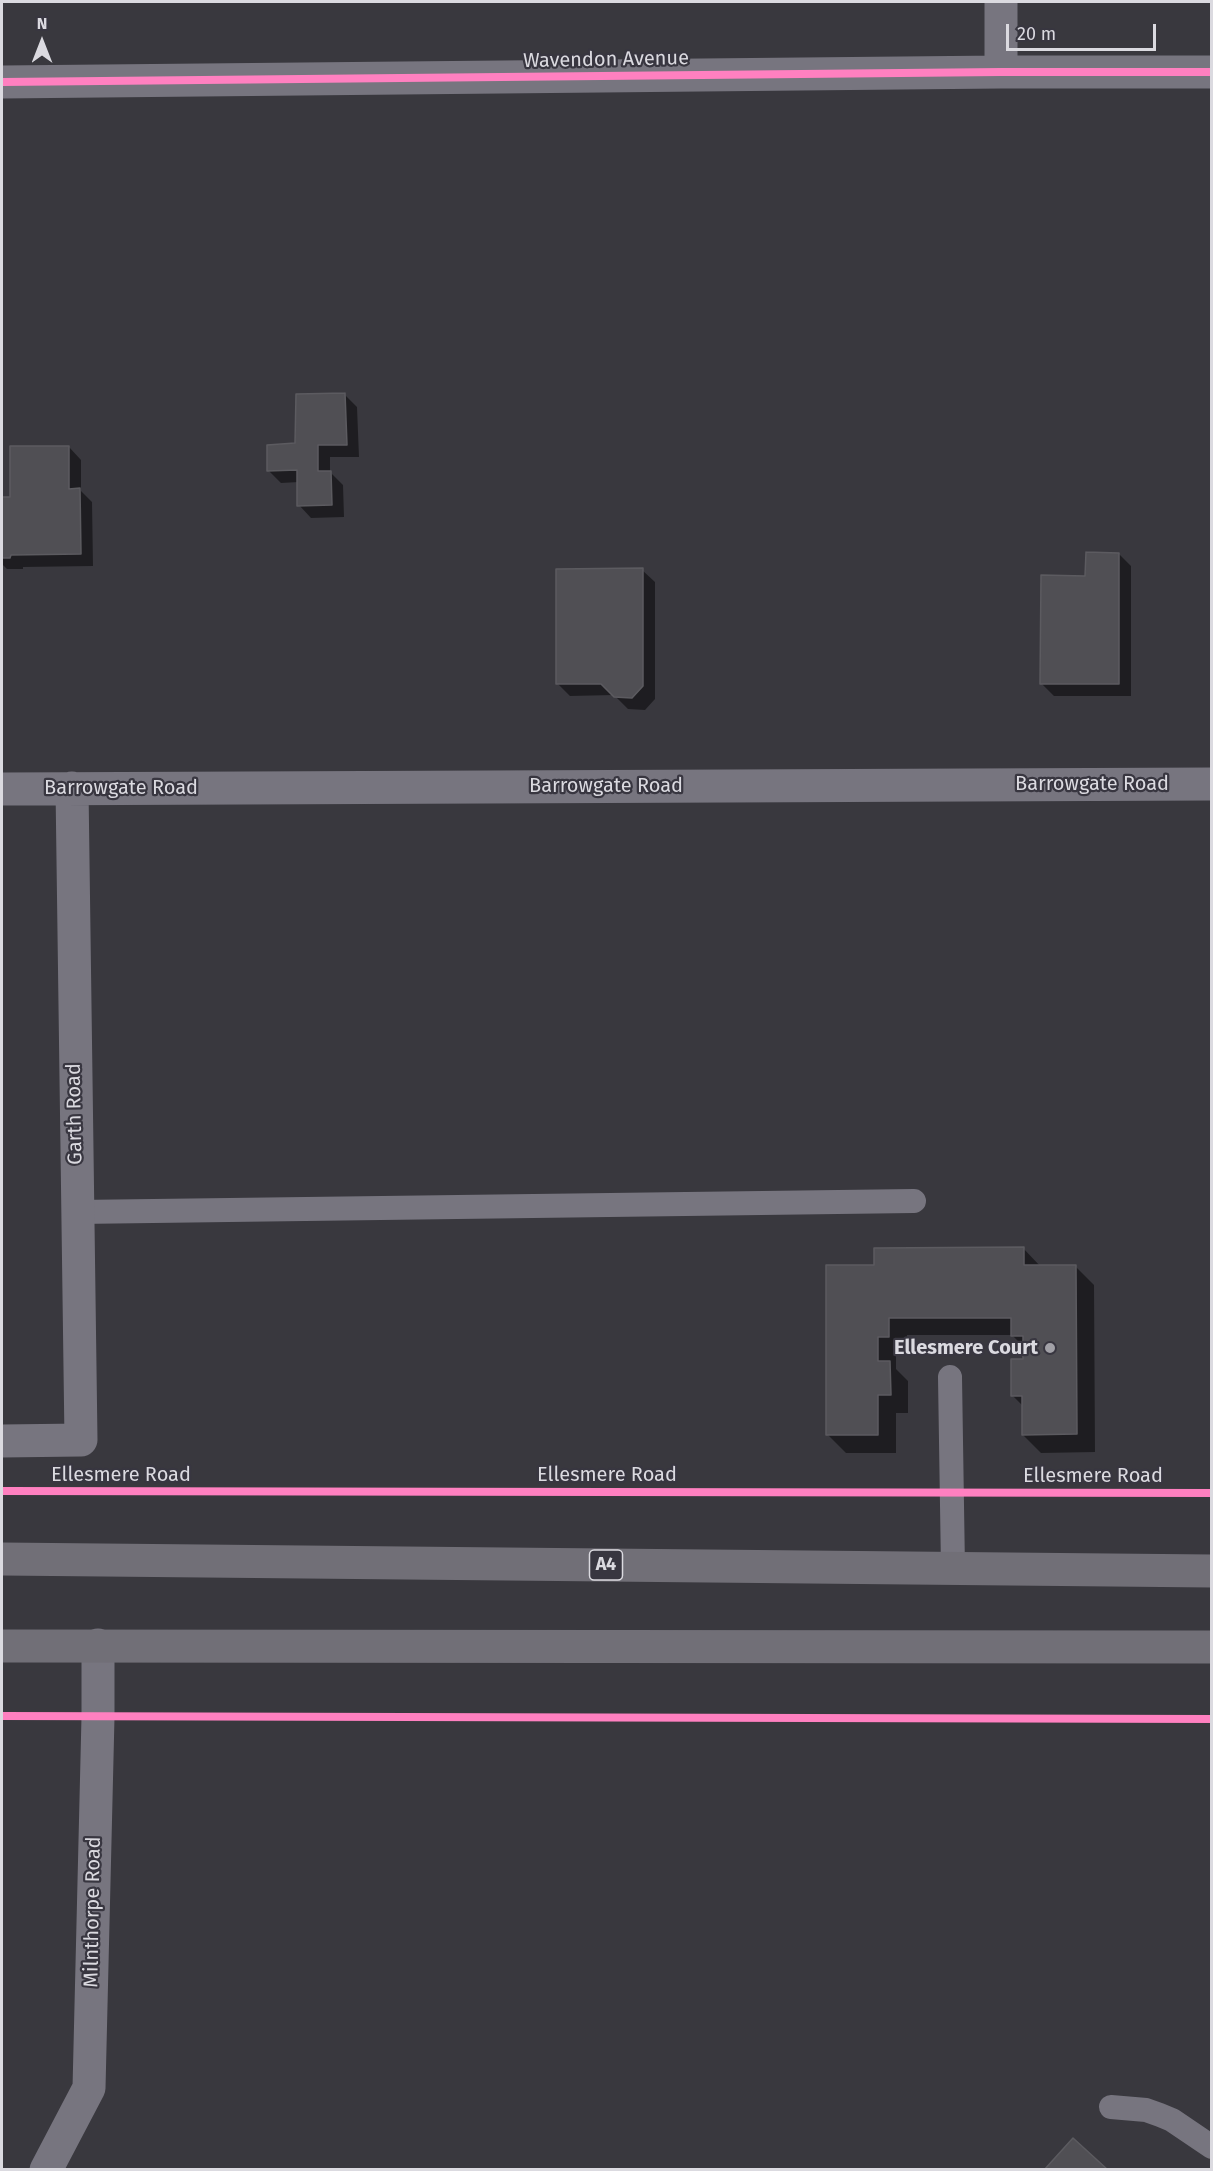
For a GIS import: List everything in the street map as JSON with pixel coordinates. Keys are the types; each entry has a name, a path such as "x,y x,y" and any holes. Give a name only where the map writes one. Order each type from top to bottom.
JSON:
{"highway":[{"name":"A4","path":"2,1559 1212,1571"},
{"path":"2,1646 1212,1647"}],"street":[{"path":"1001,2 1001,72"},
{"name":"Wavendon Avenue","path":"2,82 1212,72"},
{"name":"Barrowgate Road","path":"2,789 1212,784"},
{"name":"Garth Road","path":"2,1441 81,1440 76,1212 72,788"},
{"name":"Milnthorpe Road","path":"46,2169 89,2088 98,1645"}],"lane":[{"path":"76,1212 914,1201"},
{"path":"950,1377 953,1569"},
{"path":"1111,2107 1146,2110 1160,2115 1172,2120 1212,2147"}],"path":[{"path":"2,1716 60,1717"},
{"path":"135,1717 1212,1719"}],"building":[{"path":"345,393 347,445 318,445 318,471 331,471 332,505 297,506 297,470 267,471 267,445 295,443 296,394"},
{"path":"10,446 69,446 69,489 80,488 81,554 11,555 10,558 2,558 2,497 10,497"},
{"path":"1086,552 1119,553 1119,684 1040,684 1041,575 1085,576"},
{"path":"643,568 643,686 632,698 614,697 601,684 556,684 556,569"},
{"name":"Ellesmere Court","path":"1024,1247 1024,1265 1076,1265 1077,1434 1022,1435 1022,1396 1011,1396 1011,1359 1023,1359 1023,1336 1011,1336 1011,1318 889,1318 889,1337 878,1337 878,1361 890,1361 891,1395 878,1395 878,1435 826,1435 826,1265 874,1265 874,1248"},
{"path":"1073,2138 1108,2170 1044,2170"}],"cycle path":[{"path":"2,82 1212,72"},
{"name":"Ellesmere Road","path":"2,1491 1212,1493"},
{"path":"2,1716 1212,1719"}],"place":[{"name":"Ellesmere Court","path":"1050,1348"}]}
